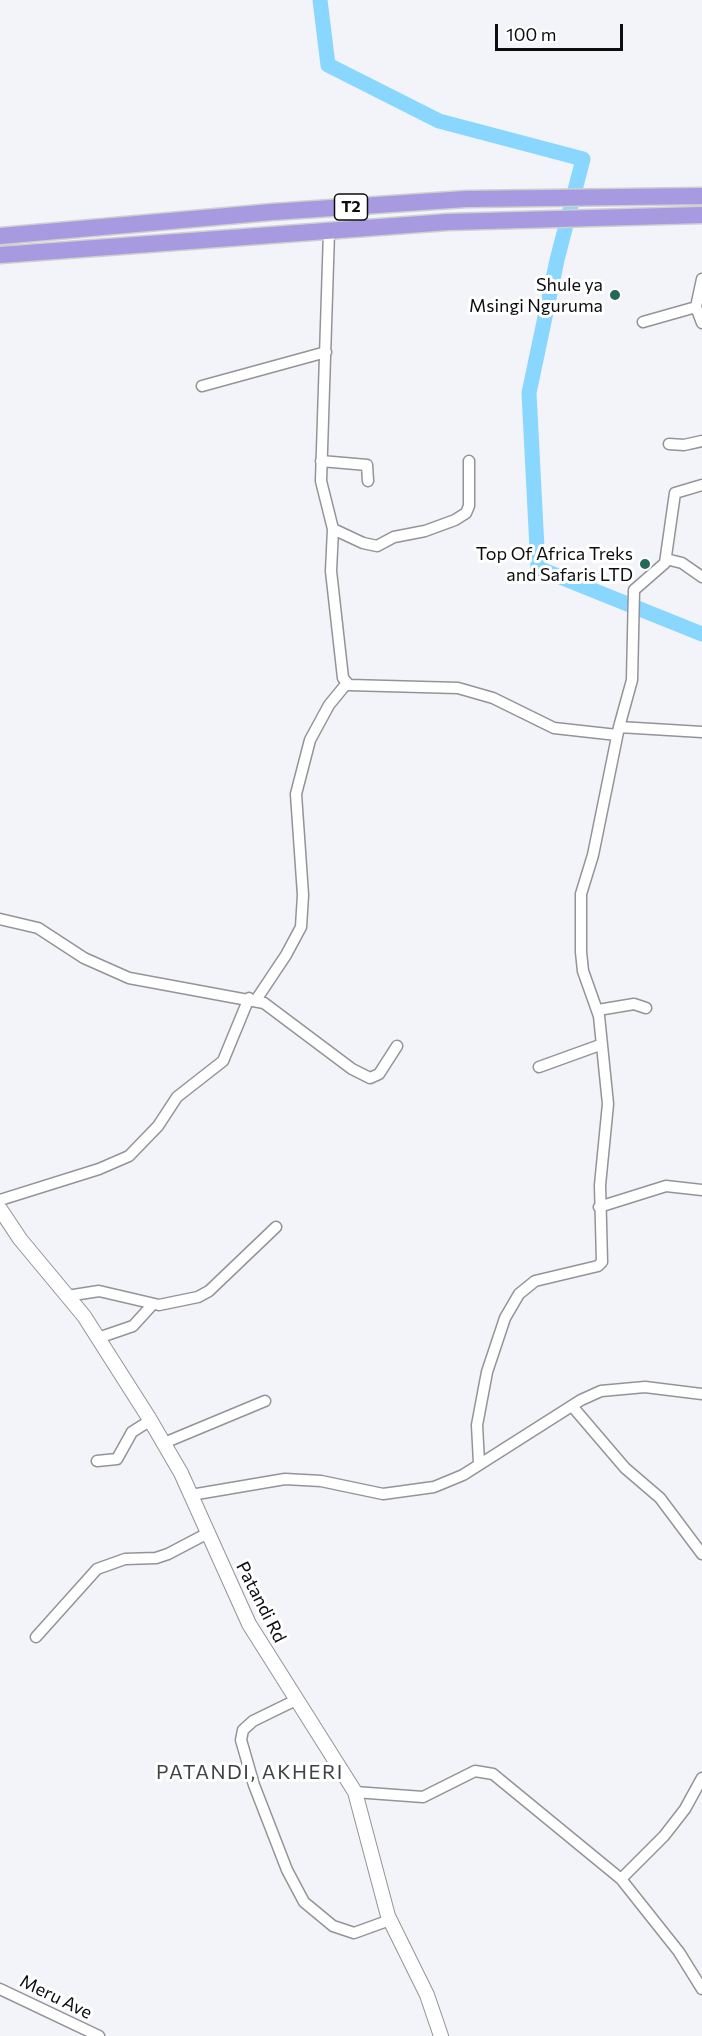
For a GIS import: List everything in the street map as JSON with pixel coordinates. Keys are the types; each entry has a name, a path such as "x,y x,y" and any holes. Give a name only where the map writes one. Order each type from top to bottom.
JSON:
{"highway":[{"name":"T2","path":"2,236 272,212 466,199 702,196"},
{"name":"T2","path":"3,255 256,234 329,232 448,222 702,215"},
{"path":"66,231 69,250"},
{"path":"2,236 3,255"}],"street":[{"path":"329,232 321,481 333,529 331,571 343,678 346,683"},
{"path":"702,279 696,307 702,323"},
{"path":"643,322 696,307"},
{"path":"202,386 326,352"},
{"path":"669,444 684,445 702,441"},
{"path":"321,461 367,465 368,481"},
{"path":"333,529 377,546 394,537 425,531 455,520 466,513 469,506 469,461"},
{"path":"478,1463 478,1416 487,1372 505,1318 519,1294 530,1283 600,1264 599,1207 608,1104 598,1010 583,971 581,894 593,855 618,731 632,680 633,596 637,586 659,569 666,559 674,495 702,485"},
{"path":"666,559 682,563 702,577"},
{"path":"346,683 458,688 493,698 554,728 702,732"},
{"path":"0,1200 99,1169 129,1156 158,1126 177,1097 223,1061 253,999 286,955 301,927 303,895 296,794 310,740 329,705 346,683"},
{"path":"0,919 38,928 84,958 129,978 253,999 273,1008 352,1069 370,1078 379,1074 397,1046"},
{"path":"592,991 595,987 593,972"},
{"path":"598,1010 634,1004 646,1008"},
{"path":"539,1067 600,1045"},
{"path":"599,1207 666,1186 702,1190"},
{"name":"Patandi Rd","path":"0,1209 20,1239 98,1338 151,1420 191,1495 249,1624 355,1792 367,1846 390,1920 427,1995 441,2036"},
{"path":"67,1296 99,1291 153,1305 166,1305 209,1291 276,1227"},
{"path":"98,1338 133,1326 153,1305"},
{"path":"191,1495 285,1479 321,1481 374,1493 394,1493 449,1483 572,1406 601,1391 668,1388 702,1394"},
{"path":"164,1443 265,1401"},
{"path":"572,1406 625,1468 660,1498 702,1554"},
{"path":"98,1461 117,1459 132,1432 151,1420"},
{"path":"36,1637 97,1569 134,1557 156,1558 208,1533"},
{"path":"296,1700 253,1721 243,1730 241,1740 254,1785 288,1870 304,1902 333,1926 354,1933 390,1920"},
{"path":"355,1792 423,1797 475,1771 493,1774 621,1879 679,1952 702,1989"},
{"path":"621,1879 664,1836 685,1809 702,1778"},
{"name":"Meru Ave","path":"0,1989 99,2036"}],"waterway":[{"path":"320,0 328,65 439,121 583,159 557,260 529,393 538,568 702,634"}],"place":[{"name":"Shule ya Msingi Nguruma","path":"615,295"},
{"name":"Top Of Africa Treks and Safaris LTD","path":"645,564"}],"district":[{"name":"PATANDI, AKHERI","path":"250,1772"}]}
